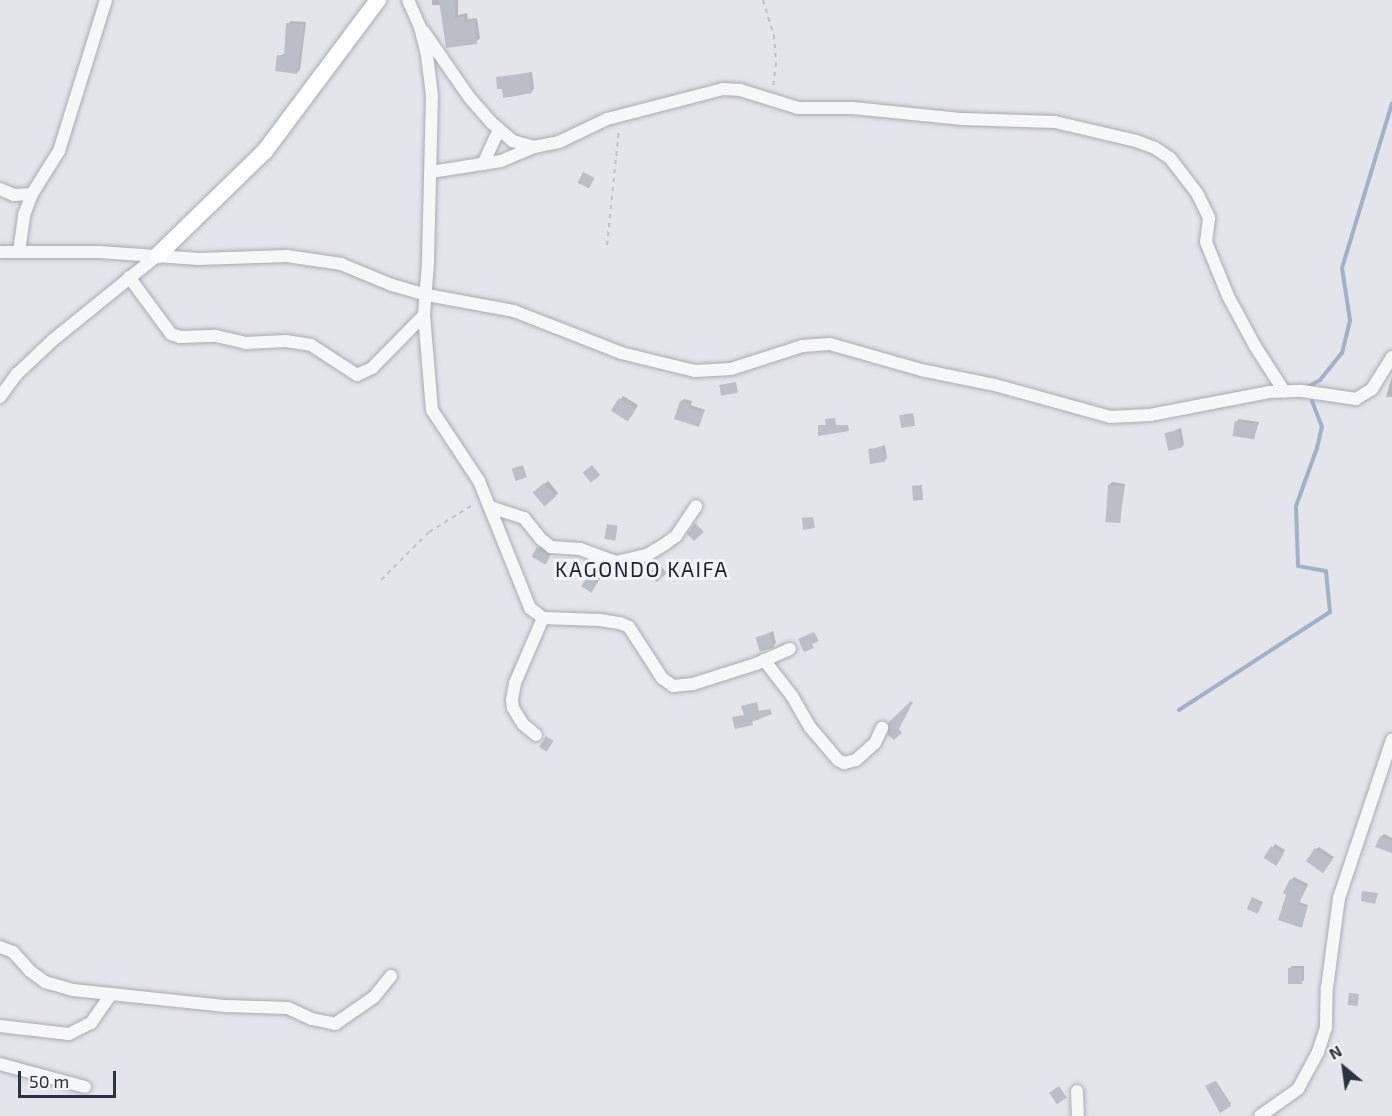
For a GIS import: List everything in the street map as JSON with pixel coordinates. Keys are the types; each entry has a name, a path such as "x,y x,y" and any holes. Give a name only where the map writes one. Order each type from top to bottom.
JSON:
{"street":[{"path":"19,252 24,215 32,194 59,152 106,0"},
{"path":"0,397 17,374 53,340 158,255 265,151 378,0"},
{"path":"408,0 420,27 427,55 432,96 427,295 424,315 432,410 479,481 525,599 538,616 543,618 600,620 629,627 662,678 673,686 693,684 765,660 790,649"},
{"path":"420,27 470,97 499,130 513,141 534,147"},
{"path":"431,172 511,158 534,147 559,142 607,118 723,89 740,90 798,108 853,108 962,119 1055,122 1155,148 1181,169 1197,193 1209,218 1206,242 1228,296 1255,346 1284,391"},
{"path":"483,164 499,130"},
{"path":"0,189 14,195 32,194"},
{"path":"0,252 158,255 199,259 287,256 341,264 373,278 427,295 514,311 621,353 695,371 731,369 802,346 830,344 921,370 995,385 1110,417 1150,415 1230,398 1284,391 1302,391 1351,400 1363,396 1372,389 1392,357"},
{"path":"129,277 171,334 180,337 216,336 246,343 286,341 311,345 357,375 372,368 424,315"},
{"path":"489,502 524,518 541,539 552,547 580,549 616,562 647,555 665,544 676,536 696,506"},
{"path":"536,735 523,724 513,708 512,700 515,683 543,618"},
{"path":"765,660 792,696 810,727 838,760 844,763 856,760 875,743 882,728"},
{"path":"1260,1116 1298,1089 1318,1052 1326,1027 1327,988 1340,898 1392,740"},
{"path":"0,947 13,952 30,971 45,982 73,990 226,1006 288,1008 312,1019 335,1024 374,997 391,976"},
{"path":"0,1026 69,1034 91,1023 111,994"},
{"path":"0,1064 85,1087"},
{"path":"1077,1091 1078,1116"}],"path":[{"path":"763,0 774,34 777,63 771,99"},
{"path":"607,245 618,146 618,116"},
{"path":"381,580 429,532 457,512 489,502"}],"building":[{"path":"439,0 454,0 455,18 464,16 464,22 474,21 477,44 446,48"},
{"path":"286,23 304,24 297,74 275,71 277,55 284,56"},
{"path":"530,73 532,93 503,98 502,89 497,89 496,77"},
{"path":"583,172 595,178 589,189 578,183"},
{"path":"736,382 738,393 721,396 719,385"},
{"path":"619,398 636,409 628,421 611,411"},
{"path":"680,401 690,404 689,408 704,412 699,427 674,419"},
{"path":"913,413 915,426 901,428 899,415"},
{"path":"835,418 836,425 848,425 849,431 818,436 818,425 826,425 825,419"},
{"path":"1235,421 1257,425 1254,440 1232,436"},
{"path":"1178,430 1182,448 1168,451 1164,433"},
{"path":"883,447 885,462 870,464 868,449"},
{"path":"523,465 527,477 516,481 512,469"},
{"path":"592,465 600,475 591,483 583,473"},
{"path":"544,483 556,497 544,506 533,493"},
{"path":"922,485 923,500 913,501 912,486"},
{"path":"1108,485 1123,486 1120,523 1105,522"},
{"path":"813,517 815,528 803,530 802,518"},
{"path":"695,523 704,532 694,541 687,534"},
{"path":"607,524 618,526 615,541 604,539"},
{"path":"537,547 551,555 545,565 532,557"},
{"path":"659,564 667,573 657,582 649,573"},
{"path":"590,572 600,578 592,593 581,587"},
{"path":"814,632 819,641 812,644 814,648 804,652 798,639"},
{"path":"770,633 774,647 760,652 756,637"},
{"path":"911,701 913,702 899,729 902,733 894,740 888,735 888,723"},
{"path":"757,702 759,711 770,709 772,714 752,722 753,725 735,729 732,717 744,715 741,706"},
{"path":"546,736 554,741 547,752 539,747"},
{"path":"1380,836 1392,841 1392,853 1375,847"},
{"path":"1271,846 1284,854 1276,866 1264,858"},
{"path":"1315,848 1332,860 1323,873 1306,861"},
{"path":"1290,879 1307,887 1298,905 1306,907 1302,928 1278,920 1286,895 1283,893"},
{"path":"1362,891 1378,893 1375,904 1361,901"},
{"path":"1252,897 1263,902 1258,914 1247,909"},
{"path":"1288,968 1302,968 1302,984 1288,984"},
{"path":"1349,993 1359,994 1358,1006 1348,1005"},
{"path":"1215,1081 1231,1106 1220,1113 1205,1086"},
{"path":"1059,1086 1067,1098 1057,1104 1049,1093"}],"waterway":[{"path":"1309,386 1320,380 1342,353 1350,320 1342,268 1392,103"},
{"path":"1179,710 1330,612 1326,571 1298,566 1296,506 1317,448 1322,427 1312,401"}],"district":[{"name":"KAGONDO KAIFA","path":"642,569"}]}
